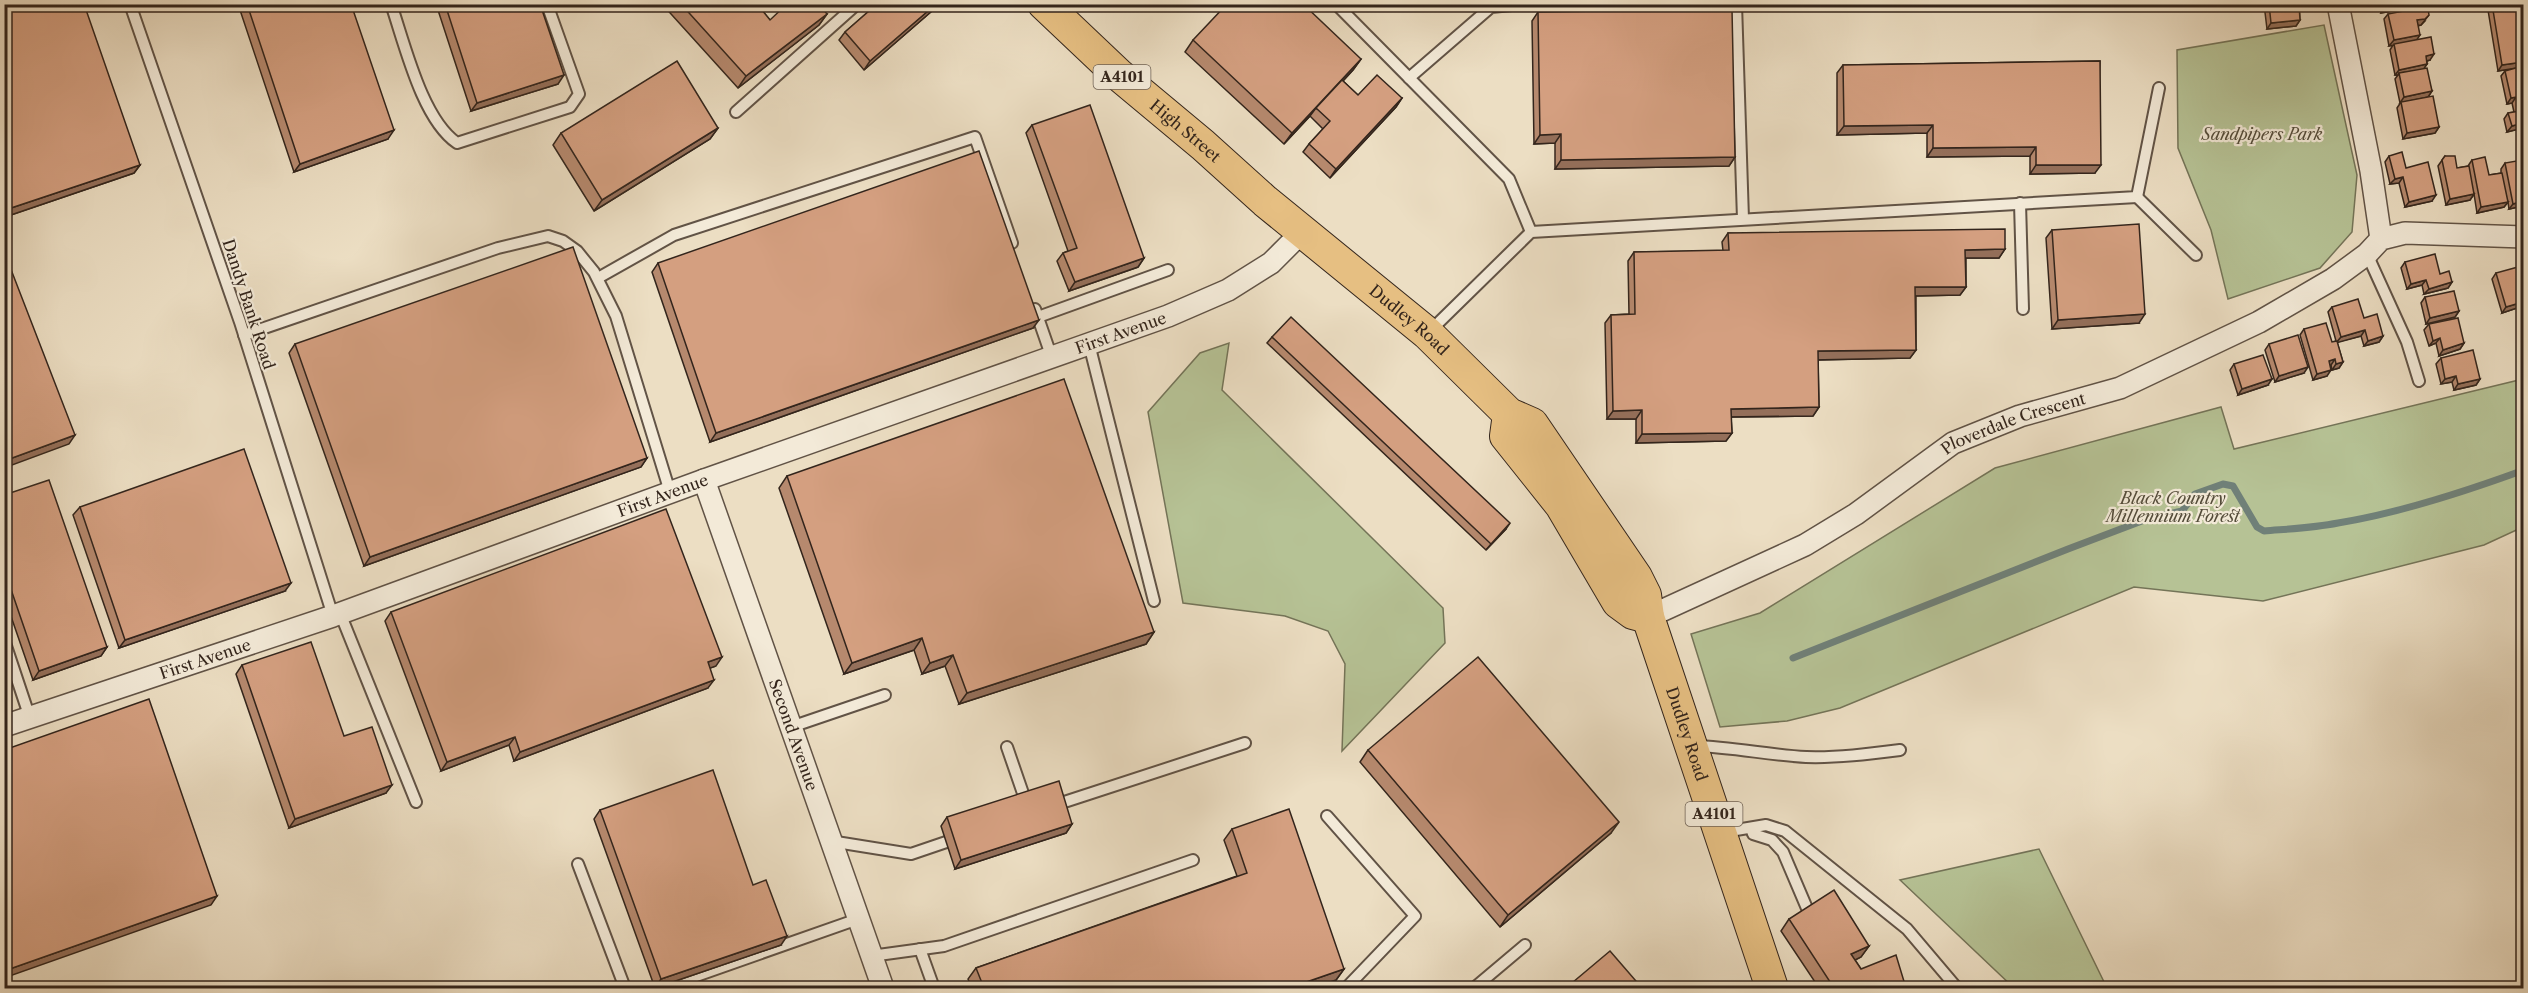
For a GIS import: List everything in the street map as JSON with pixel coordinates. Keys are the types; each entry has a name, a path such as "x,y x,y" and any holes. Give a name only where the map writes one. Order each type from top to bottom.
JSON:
{"main road":[{"name":"High Street","path":"1044,4 1119,75 1303,231"},
{"name":"Dudley Road","path":"1303,231 1427,333 1509,414 1532,424 1636,577 1645,595 1647,617 1772,988"}],"street":[{"path":"2338,4 2371,171 2374,247"},
{"name":"First Avenue","path":"4,726 336,615 670,492 1168,316 1228,290 1271,263 1303,231"},
{"name":"Ploverdale Crescent","path":"1647,617 1805,545 1856,514 1953,443 2020,416 2120,388 2301,299 2374,247 2405,233 2523,237"},
{"name":"Second Avenue","path":"704,480 883,988"}],"lane":[{"name":"Dandy Bank Road","path":"130,4 244,335 336,615 416,802"},
{"path":"391,4 427,107 446,135 457,143 570,107 579,94 547,4"},
{"path":"736,112 857,4"},
{"path":"1336,4 1509,179 1532,232"},
{"path":"1408,78 1491,7 1522,4"},
{"path":"1736,4 1743,219"},
{"path":"2137,196 2159,88"},
{"path":"598,278 675,235 975,137 1014,250"},
{"path":"1427,333 1532,232 2137,196 2196,255"},
{"path":"2020,203 2023,309"},
{"path":"244,335 453,262 548,236 563,241 578,250 598,278 623,335 670,492"},
{"path":"2374,247 2419,381"},
{"path":"1038,317 1168,270"},
{"path":"1030,295 1052,358"},
{"path":"1089,344 1154,602"},
{"path":"4,640 30,718"},
{"path":"790,727 885,695"},
{"path":"1007,747 1025,815 1245,742"},
{"path":"1692,745 1809,757 1900,750"},
{"path":"1327,816 1415,916 1346,988"},
{"path":"1720,833 1766,825 1785,831 1907,929 1957,988"},
{"path":"1751,828 1753,834 1772,840 1783,852 1809,913"},
{"path":"830,841 911,854 965,836"},
{"path":"871,956 944,946 1193,860"},
{"path":"578,864 625,988"},
{"path":"662,988 858,919"},
{"path":"1474,988 1525,945"},
{"path":"920,949 934,988"}],"green space":[{"name":"Sandpipers Park","path":"2324,25 2357,175 2352,232 2320,268 2228,299 2211,230 2178,148 2177,50"},
{"path":"1229,343 1222,390 1443,608 1445,643 1342,751 1345,664 1328,631 1285,616 1183,603 1148,412 1200,353"},
{"name":"Black Country Millennium Forest","path":"2523,379 2523,527 2484,545 2263,601 2134,587 1840,708 1787,721 1720,727 1691,634 1760,613 1995,468 2221,407 2234,449"},
{"path":"2039,849 2107,988 2014,988 1900,880"}],"building":[{"path":"4,4 84,4 140,165 11,208 4,190"},
{"path":"247,4 351,4 394,130 300,164"},
{"path":"445,4 540,4 564,75 477,103"},
{"path":"681,4 757,4 770,20 787,4 819,4 827,14 746,76"},
{"path":"877,4 936,4 870,61 845,32"},
{"path":"1227,4 1303,4 1361,59 1292,133 1193,40"},
{"path":"2269,4 2299,4 2300,20 2271,23"},
{"path":"2492,4 2521,4 2523,62 2502,65"},
{"path":"2424,7 2428,9 2429,15 2425,19 2417,20 2420,35 2394,40 2388,14"},
{"path":"1732,9 1735,157 1561,160 1561,134 1540,135 1538,12"},
{"path":"2431,37 2434,54 2426,56 2427,64 2399,70 2394,44"},
{"path":"677,61 718,128 602,200 561,133"},
{"path":"2100,61 2101,165 2036,165 2036,147 1933,148 1933,125 1844,126 1843,65"},
{"path":"2523,66 2523,123 2512,126 2508,113 2520,111 2516,97 2511,98 2505,71"},
{"path":"2427,68 2432,91 2404,97 2399,73"},
{"path":"1377,75 1402,98 1336,169 1309,144 1330,121 1316,108 1342,80 1358,95"},
{"path":"2433,96 2439,127 2407,133 2401,102"},
{"path":"1090,105 1144,258 1075,282 1063,253 1077,248 1032,125"},
{"path":"979,151 1039,320 716,433 658,263"},
{"path":"2402,152 2406,168 2428,162 2436,195 2409,202 2403,177 2395,179 2389,156"},
{"path":"2445,156 2455,156 2457,168 2469,166 2474,194 2450,199 2442,160"},
{"path":"2485,157 2489,175 2502,173 2508,202 2481,207 2472,160"},
{"path":"2522,160 2523,201 2513,204 2505,163"},
{"path":"2139,224 2145,314 2058,320 2052,230"},
{"path":"2005,229 2005,249 1965,250 1966,287 1915,287 1916,350 1818,351 1819,407 1731,409 1732,433 1642,434 1642,410 1613,411 1611,315 1635,314 1634,252 1729,250 1728,233"},
{"path":"573,247 647,458 370,557 295,344"},
{"path":"2435,254 2440,274 2449,271 2452,282 2429,289 2426,280 2411,284 2405,262"},
{"path":"4,255 75,435 4,461"},
{"path":"2518,267 2523,287 2523,302 2506,307 2496,273"},
{"path":"2454,291 2459,311 2430,318 2425,297"},
{"path":"2358,299 2364,318 2377,314 2383,336 2368,341 2365,330 2341,337 2332,307"},
{"path":"1291,317 1510,523 1491,544 1272,337"},
{"path":"2458,318 2464,343 2443,350 2440,338 2433,341 2429,324"},
{"path":"2326,323 2332,342 2337,341 2343,362 2336,364 2335,359 2329,361 2331,370 2317,374 2304,329"},
{"path":"2298,335 2308,367 2279,376 2269,344"},
{"path":"2473,350 2480,379 2458,384 2456,376 2445,379 2441,358"},
{"path":"2263,355 2272,379 2242,389 2234,364"},
{"path":"1064,379 1154,632 967,693 953,655 930,663 922,638 852,663 787,476"},
{"path":"244,449 291,583 125,640 80,507"},
{"path":"49,480 107,647 39,671 4,569 4,495"},
{"path":"666,509 722,657 708,662 714,680 520,752 515,737 447,762 391,612"},
{"path":"311,642 344,736 372,727 392,785 295,819 242,665"},
{"path":"1478,657 1619,822 1508,915 1368,750"},
{"path":"149,699 217,896 4,971 4,750"},
{"path":"713,770 753,885 766,880 787,936 661,979 600,810"},
{"path":"1059,781 1072,824 961,860 947,817"},
{"path":"1289,809 1344,969 1289,988 984,988 976,968 1247,873 1232,829"},
{"path":"1834,890 1869,946 1851,954 1861,969 1896,955 1906,988 1834,988 1789,919"},
{"path":"1610,951 1642,988 1566,988"}],"waterway":[{"path":"1793,658 2147,519 2182,511 2195,494 2223,484 2233,486 2257,527 2264,531 2319,526 2385,514 2455,494 2524,470"}]}
